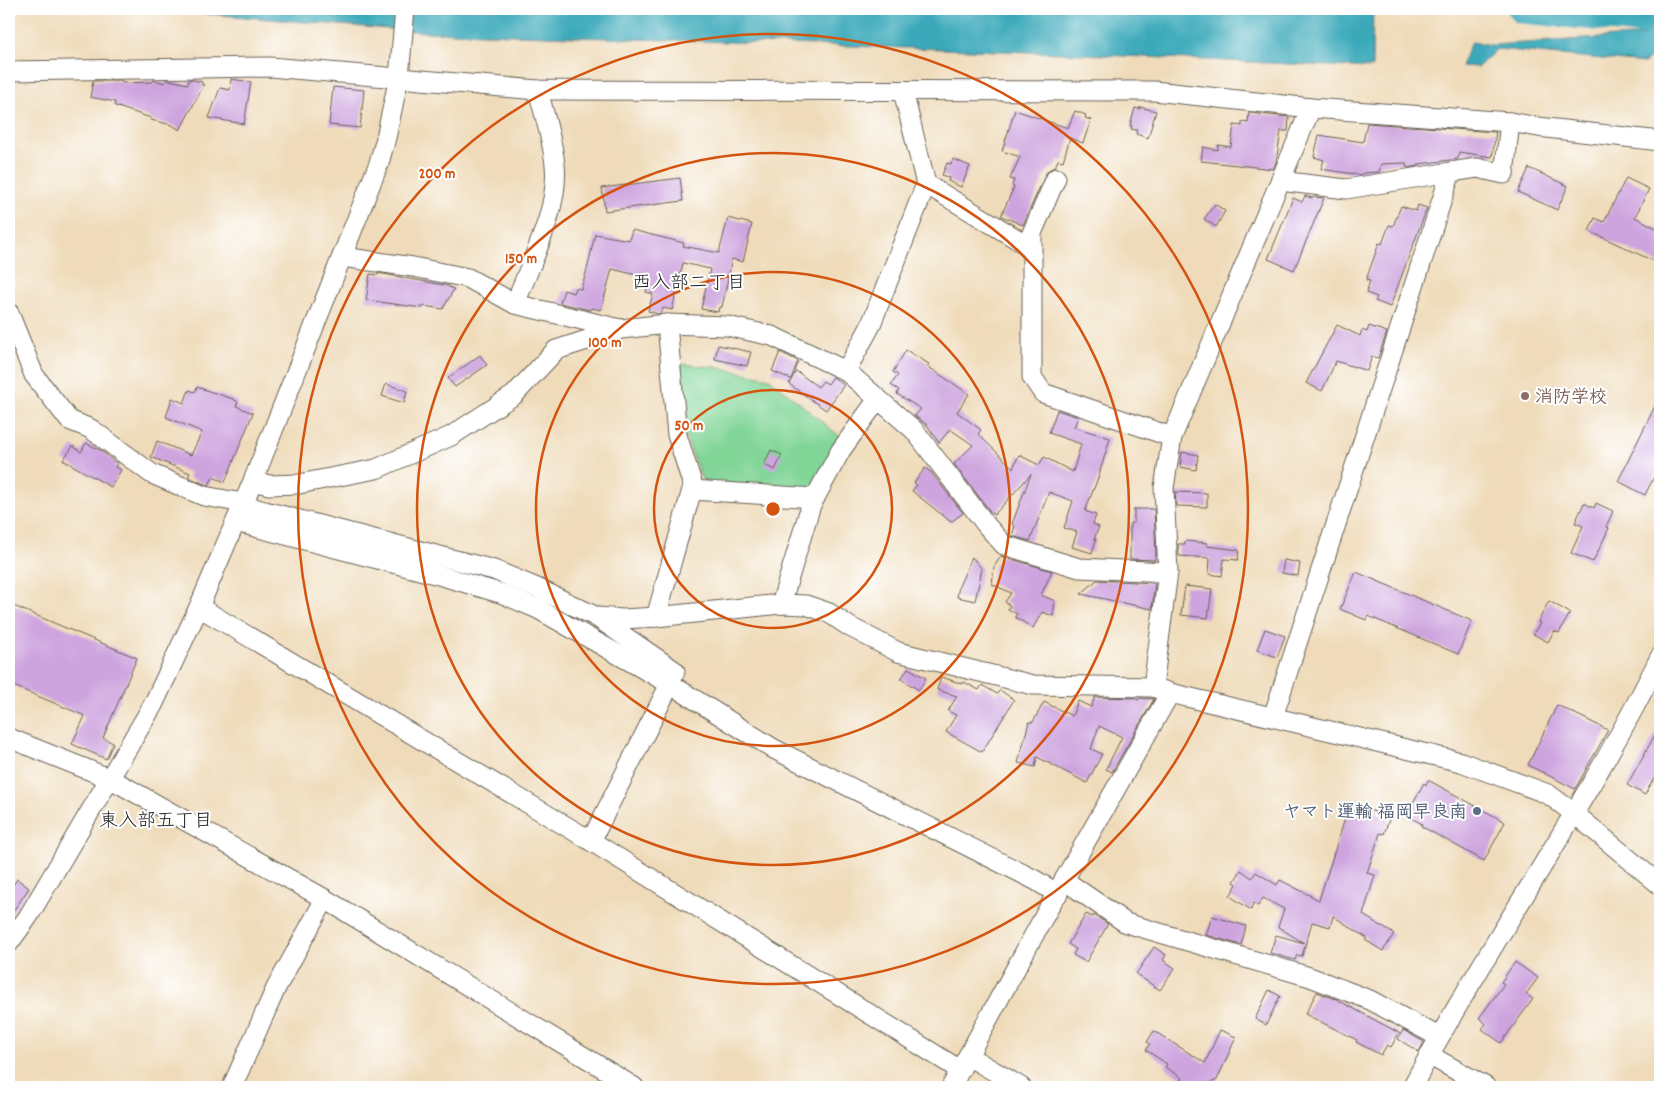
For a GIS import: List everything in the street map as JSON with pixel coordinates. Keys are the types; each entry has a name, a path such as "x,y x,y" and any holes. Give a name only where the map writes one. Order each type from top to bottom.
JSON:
{"street":[{"path":"9,943 28,917 154,705 236,522 379,163 400,70 405,9"},
{"path":"10,73 270,67 400,70 538,90 1154,91 1311,108 1510,122 1660,141"},
{"path":"515,304 548,218 555,194 555,165 538,90"},
{"path":"846,371 870,327 926,184 903,91"},
{"path":"951,1087 1061,887 1161,690 1168,572 1164,488 1172,437 1311,108"},
{"path":"1280,181 1346,189 1476,168 1504,174 1510,122"},
{"path":"1273,717 1451,172"},
{"path":"1056,178 1032,233 1030,247 1032,377 1042,392 1172,437"},
{"path":"926,184 1030,247"},
{"path":"342,257 413,267 468,278 515,304 620,329"},
{"path":"9,312 34,374 70,420 91,430 152,474 204,496 243,502 257,509 494,570 597,617 675,672 591,841"},
{"path":"253,481 269,485 300,484 376,468 451,436 514,395 556,350 620,329 667,324 727,326 772,336 846,371 914,430 987,526 1004,545 1079,568 1168,572"},
{"path":"656,617 693,486 677,435 667,324"},
{"path":"781,604 811,505 841,450 878,399"},
{"path":"692,490 815,498"},
{"path":"236,522 435,574 503,594 538,609 670,684 774,749 1026,875 1061,887 1126,923 1310,977 1370,1000 1439,1037"},
{"path":"597,617 623,619 781,604 806,605 829,614 898,652 1034,685 1161,690 1461,762 1548,794 1575,814 1660,885"},
{"path":"199,607 964,1063 1021,1087"},
{"path":"1412,1087 1439,1037 1575,814 1644,690 1660,657"},
{"path":"9,738 111,780 325,899 634,1087"},
{"path":"232,1087 276,988 325,899"},
{"path":"1429,1055 1486,1087"}],"green space":[{"path":"679,364 715,367 769,378 843,439 811,491 705,487 685,435"}],"water":[{"path":"148,9 1373,9 1372,68 1061,53 424,32"},
{"path":"1660,23 1660,51 1644,63 1497,49 1478,67 1461,66 1471,42 1492,45 1646,35"}],"building":[{"path":"190,79 202,82 202,85 204,85 180,130 172,125 151,120 151,118 115,106 115,102 90,97 93,81 122,81 122,83 152,82 154,80 165,83 166,80 169,80 188,84"},
{"path":"231,79 251,82 244,124 209,118 220,88 230,90"},
{"path":"333,87 364,90 360,128 329,125"},
{"path":"1140,107 1156,111 1148,138 1136,134 1137,130 1131,129 1132,126 1130,126 1135,108 1140,109"},
{"path":"1015,110 1068,128 1075,111 1086,115 1085,118 1091,120 1083,143 1070,138 1063,161 1058,160 1055,167 1046,173 1023,225 1001,216 1014,187 1012,186 1014,180 1010,179 1020,157 1002,151"},
{"path":"1249,113 1289,117 1288,131 1281,131 1273,169 1201,161 1203,147 1218,150 1218,145 1231,147 1234,125 1242,126 1242,122 1248,123"},
{"path":"1367,123 1496,132 1492,157 1459,152 1458,159 1419,164 1419,166 1407,168 1406,163 1381,164 1379,172 1363,173 1361,175 1321,169 1324,160 1314,157 1319,135 1363,142"},
{"path":"953,159 970,166 961,187 948,181 949,178 942,175 947,163 951,164"},
{"path":"1529,168 1568,186 1557,210 1518,192"},
{"path":"680,178 683,201 605,211 602,188"},
{"path":"1626,178 1649,189 1635,217 1660,230 1660,264 1589,231 1595,218 1604,222"},
{"path":"1305,196 1324,198 1294,270 1268,259 1293,198 1302,202"},
{"path":"1215,204 1225,211 1216,227 1204,219"},
{"path":"1418,205 1427,208 1390,307 1375,301 1377,297 1366,293 1370,281 1366,280 1379,243 1382,244 1389,225 1393,226 1401,206 1416,211"},
{"path":"728,218 752,224 743,262 732,259 722,307 719,307 718,312 701,309 710,269 683,263 672,310 663,308 661,313 658,314 648,311 653,294 646,292 649,278 612,269 601,310 591,308 590,310 560,303 564,290 573,293 575,288 581,289 595,234 629,240 632,230 684,243 683,246 719,253"},
{"path":"378,273 449,286 454,289 443,309 366,300 370,274 378,275"},
{"path":"1337,325 1360,336 1362,330 1367,332 1369,326 1387,332 1378,358 1372,356 1367,371 1336,361 1322,391 1306,383"},
{"path":"718,345 751,352 747,366 715,359"},
{"path":"906,350 929,364 927,366 969,394 957,412 981,430 978,434 1013,468 1019,455 1039,465 1044,457 1073,472 1081,444 1049,433 1057,410 1078,417 1074,427 1110,438 1098,478 1085,511 1096,515 1093,524 1099,527 1094,539 1096,539 1092,553 1072,547 1077,532 1064,528 1073,501 1049,492 1030,541 1012,536 1015,526 1012,524 1031,474 994,515 954,464 973,445 950,429 939,443 927,425 915,416 921,409 897,394 899,390 891,385 898,375 893,372"},
{"path":"780,352 798,361 791,379 772,371"},
{"path":"480,355 487,365 455,387 448,378"},
{"path":"796,371 818,387 823,381 828,384 833,377 844,385 826,410 789,384"},
{"path":"386,384 407,391 404,403 382,396"},
{"path":"197,387 233,399 238,402 236,406 253,413 225,482 213,477 209,485 207,485 188,477 190,473 151,457 157,441 191,455 202,432 166,417 172,398 184,403 189,390 195,392"},
{"path":"1660,396 1660,465 1645,495 1618,481"},
{"path":"86,443 100,450 117,463 115,467 121,470 111,487 63,460 73,446 81,452"},
{"path":"771,450 782,455 775,470 764,465"},
{"path":"1182,452 1198,455 1196,470 1180,467"},
{"path":"925,468 931,472 963,513 951,522 912,491 917,485 914,483"},
{"path":"1175,492 1207,493 1207,507 1176,506"},
{"path":"1584,503 1594,508 1596,503 1613,511 1606,527 1609,528 1593,562 1571,553 1583,526 1575,523"},
{"path":"1134,509 1154,509 1155,560 1130,559 1130,523 1134,523"},
{"path":"1185,541 1207,543 1207,546 1239,550 1238,560 1224,559 1222,576 1209,574 1210,558 1179,556 1178,544 1185,544"},
{"path":"1001,556 1052,571 1041,595 1055,601 1053,616 1042,612 1033,628 1015,617 1017,614 1008,609 1010,606 1005,602 1011,593 992,584 994,567"},
{"path":"972,557 982,569 975,601 957,597 959,586"},
{"path":"1284,560 1300,563 1298,576 1282,573"},
{"path":"1356,572 1472,621 1458,654 1368,616 1366,620 1340,609"},
{"path":"1097,580 1155,583 1152,609 1081,594"},
{"path":"1185,586 1212,589 1208,618 1181,615"},
{"path":"1549,601 1570,613 1559,633 1554,631 1548,642 1533,634"},
{"path":"9,604 137,658 103,738 113,743 106,759 72,744 85,716 9,684"},
{"path":"1265,629 1285,636 1277,657 1257,650"},
{"path":"908,668 926,678 919,690 901,679"},
{"path":"941,677 963,684 964,682 979,690 982,685 997,694 1000,690 1014,700 982,752 946,732 956,715 948,711 957,696 937,690"},
{"path":"1095,697 1134,698 1138,700 1139,698 1154,699 1112,772 1106,769 1122,737 1099,726 1091,749 1102,754 1087,783 1037,757 1035,767 1018,763 1029,722 1033,722 1044,702 1072,716 1078,701 1091,707"},
{"path":"1557,705 1608,730 1575,789 1528,765"},
{"path":"1660,726 1660,767 1645,795 1627,785"},
{"path":"1428,780 1505,822 1484,861 1421,826 1422,824 1406,815 1424,783 1426,785"},
{"path":"1348,809 1367,815 1369,810 1390,817 1384,834 1380,833 1367,873 1375,875 1363,915 1394,934 1383,951 1333,916 1330,927 1312,922 1302,956 1297,955 1295,960 1270,953 1276,935 1304,943 1278,927 1284,909 1263,898 1258,906 1253,903 1251,910 1230,896 1237,884 1234,882 1241,870 1252,878 1256,872 1277,885 1280,880 1319,900"},
{"path":"17,879 29,888 9,917 9,880 14,884"},
{"path":"1086,914 1093,917 1094,915 1108,924 1086,962 1073,955 1076,949 1068,944"},
{"path":"1212,916 1246,926 1241,945 1206,935"},
{"path":"1154,947 1166,955 1163,960 1175,968 1160,990 1136,974"},
{"path":"1515,962 1538,978 1526,994 1533,999 1501,1043 1482,1029 1486,1024 1479,1018 1504,984 1501,982"},
{"path":"1269,990 1280,996 1266,1025 1255,1019"},
{"path":"1317,992 1336,999 1399,1033 1391,1047 1387,1045 1381,1055 1356,1042 1357,1040 1305,1014"},
{"path":"1220,1030 1236,1037 1217,1080 1201,1087 1193,1087 1180,1080 1182,1078 1165,1067 1167,1064 1146,1050 1150,1044 1147,1042 1154,1031 1205,1063"},
{"path":"1403,1030 1424,1042 1419,1052 1398,1039"}],"waterway":[{"path":"1522,9 1660,22"}],"place":[{"name":"消防学校","path":"1525,396"},
{"name":"ヤマト運輸 福岡早良南","path":"1477,811"}],"district":[{"name":"西入部二丁目","path":"689,281"},
{"name":"東入部五丁目","path":"156,819"}]}
